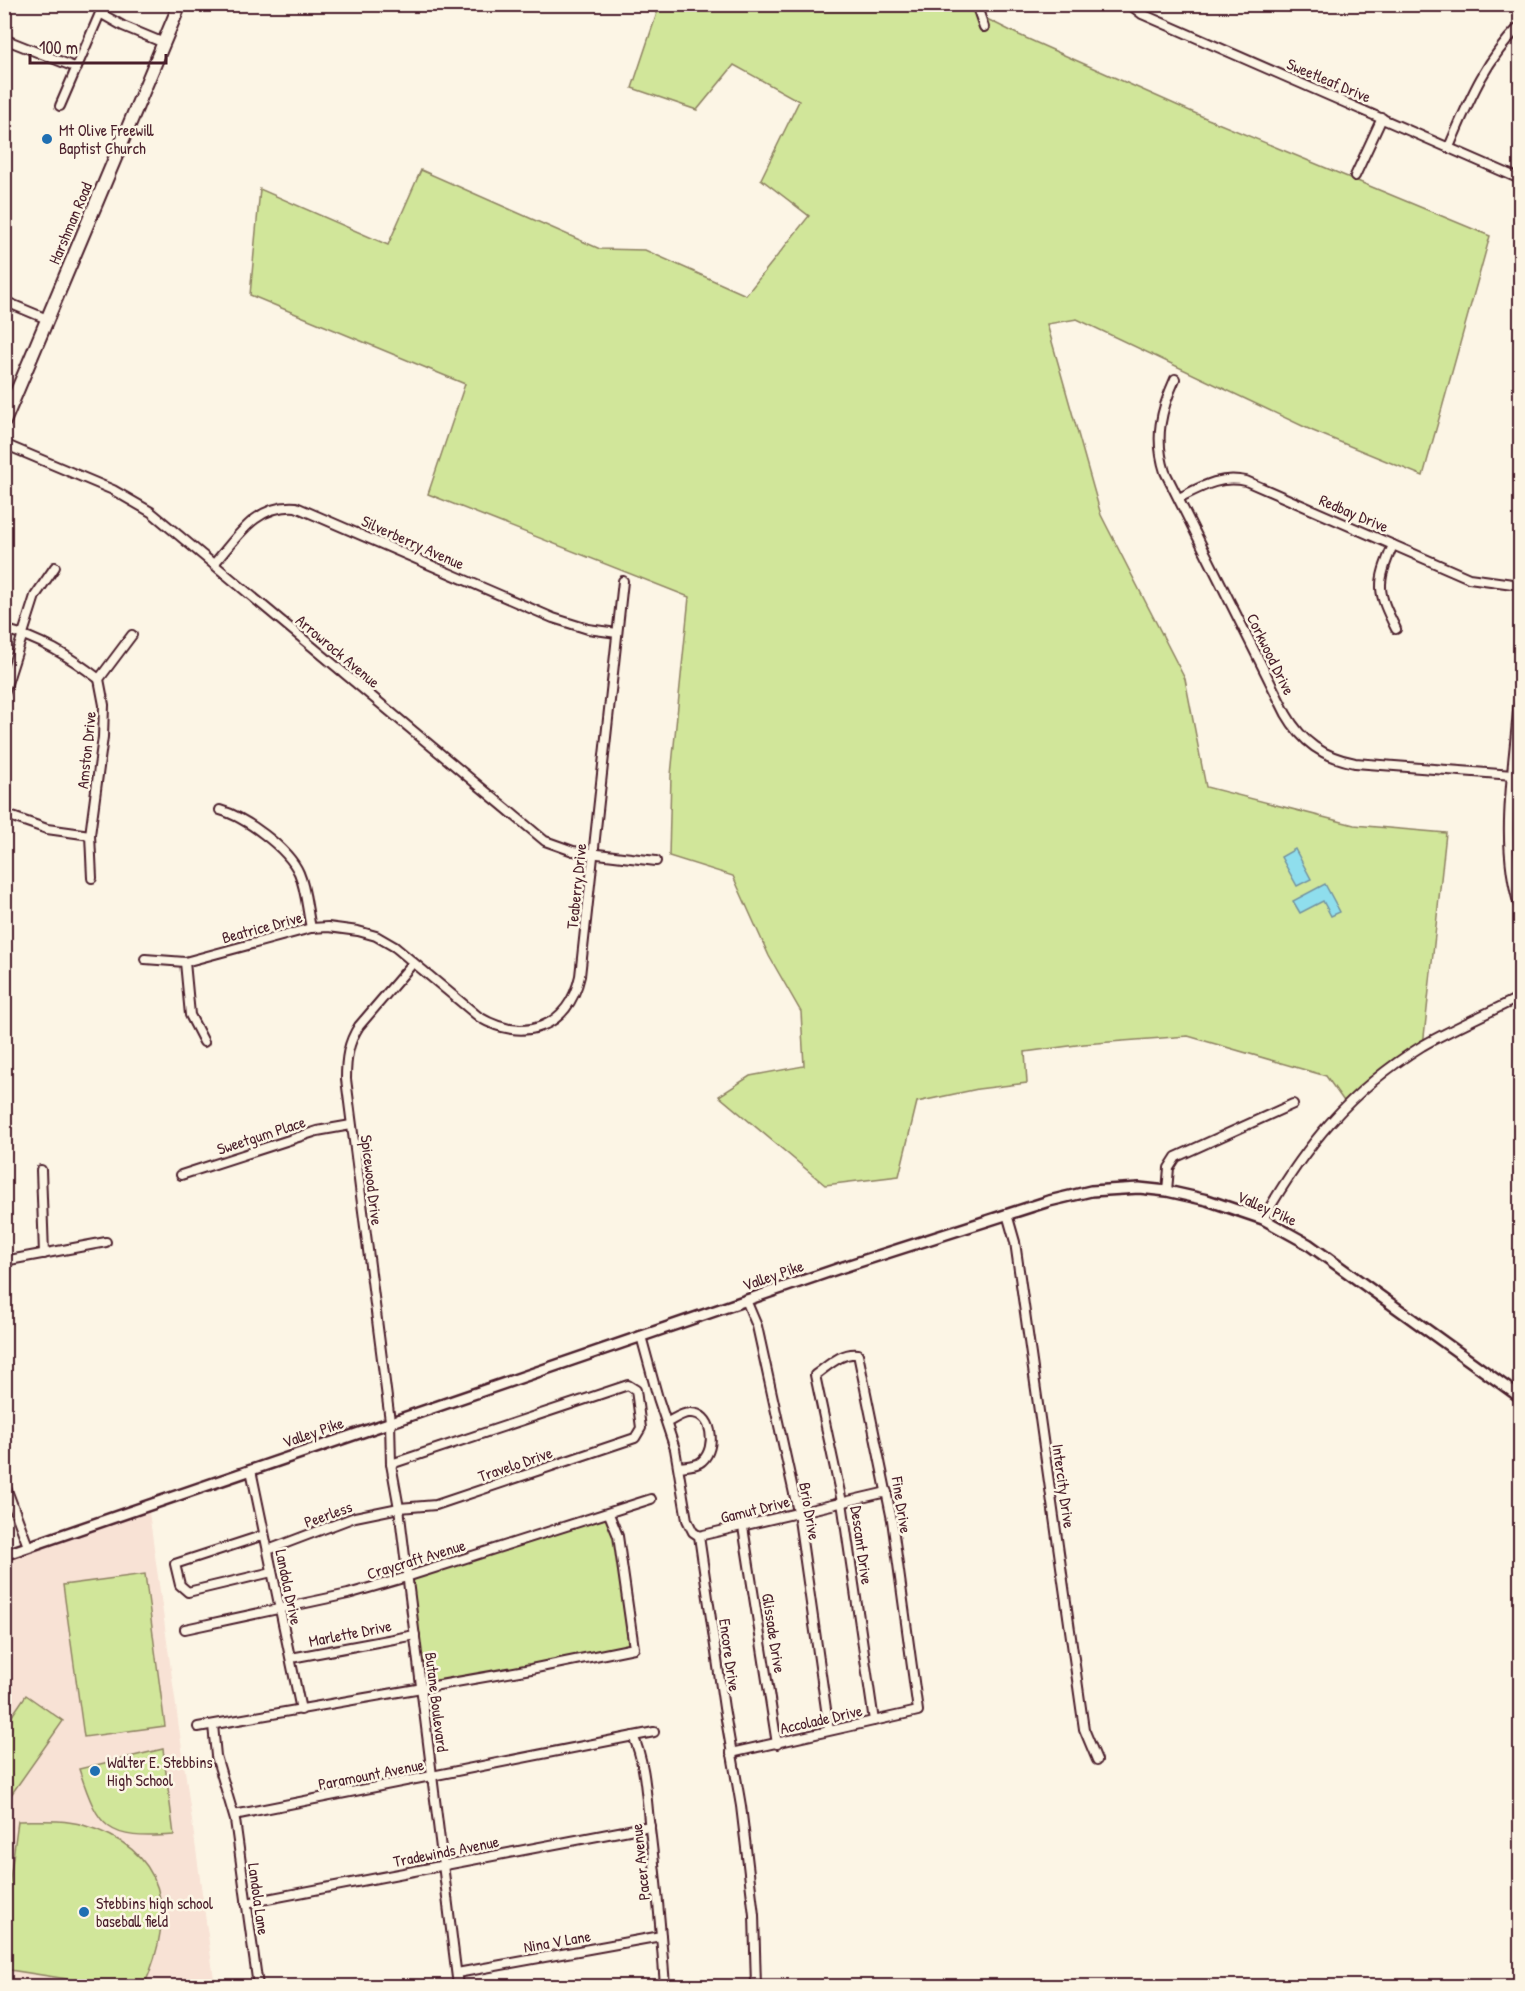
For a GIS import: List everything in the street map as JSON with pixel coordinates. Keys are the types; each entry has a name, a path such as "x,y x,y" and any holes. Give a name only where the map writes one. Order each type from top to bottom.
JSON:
{"main road":[{"name":"Harshman Road","path":"4,422 180,4"}],"street":[{"path":"60,106 104,4"},
{"path":"976,4 984,27"},
{"name":"Sweetleaf Drive","path":"1129,4 1142,14 1521,178"},
{"path":"100,14 164,43"},
{"path":"1449,147 1486,67 1496,52 1521,26"},
{"path":"4,39 77,68"},
{"path":"1355,176 1382,118"},
{"path":"4,301 47,319"},
{"name":"Corkwood Drive","path":"1175,379 1163,407 1160,422 1159,447 1166,471 1286,714 1300,735 1329,757 1355,763 1513,775"},
{"name":"Arrowrock Avenue","path":"4,444 113,489 155,515 534,834 560,848 656,861"},
{"name":"Redbay Drive","path":"1179,498 1218,480 1237,479 1469,578 1521,585"},
{"name":"Silverberry Avenue","path":"214,564 259,515 277,508 296,507 553,618 588,629 617,633"},
{"path":"1393,545 1380,581 1383,604 1396,629"},
{"path":"4,693 35,596 55,567"},
{"name":"Teaberry Drive","path":"412,963 479,1017 492,1024 513,1030 524,1031 550,1022 566,1008 578,987 623,581"},
{"path":"4,629 49,645 70,657 99,679 132,635"},
{"path":"1521,677 1508,849 1511,874 1521,909"},
{"name":"Amston Drive","path":"92,878 90,835 103,736 104,705 99,679"},
{"path":"220,810 241,818 272,842 293,863 302,881 310,928"},
{"path":"4,814 47,829 90,835"},
{"name":"Beatrice Drive","path":"145,959 184,962 310,928 343,928 376,936 395,947 412,963"},
{"path":"184,962 190,1015 204,1042"},
{"name":"Spicewood Drive","path":"390,1421 346,1079 349,1046 358,1026 412,963"},
{"path":"1263,1219 1301,1158 1346,1104 1385,1072 1423,1046 1521,997"},
{"path":"1167,1191 1169,1168 1176,1157 1293,1104"},
{"name":"Sweetgum Place","path":"181,1175 317,1131 351,1125"},
{"path":"41,1170 44,1254"},
{"name":"Valley Pike","path":"4,1555 746,1300 1007,1214 1090,1191 1138,1188 1167,1191 1207,1200 1263,1219 1308,1244 1521,1397"},
{"name":"Intercity Drive","path":"1007,1214 1015,1242 1084,1729 1097,1760"},
{"path":"4,1261 105,1242"},
{"name":"Brio Drive","path":"746,1300 757,1326 798,1512 829,1730"},
{"name":"Encore Drive","path":"641,1336 658,1398 668,1422 679,1467 687,1520 693,1532 699,1536 741,1806 754,1915 756,1986"},
{"name":"Fine Drive","path":"815,1375 842,1356 858,1354 887,1492 918,1711"},
{"name":"Descant Drive","path":"815,1375 842,1502 874,1720"},
{"name":"Travelo Drive","path":"391,1464 628,1385 636,1390 641,1428 635,1438 436,1505 399,1508"},
{"path":"668,1422 687,1413 695,1413 704,1418 711,1432 710,1445 705,1459 700,1463 679,1467"},
{"name":"Butane Boulevard","path":"390,1421 391,1464 399,1508 457,1986"},
{"name":"Landola Drive","path":"251,1470 301,1710"},
{"path":"4,1482 28,1546"},
{"name":"Gamut Drive","path":"699,1536 887,1492"},
{"name":"Craycraft Avenue","path":"185,1629 348,1594 651,1499"},
{"name":"Peerless","path":"268,1550 355,1517 399,1508"},
{"path":"198,1727 531,1669 634,1648 618,1536 609,1514"},
{"name":"Glissade Drive","path":"743,1527 777,1744"},
{"path":"264,1535 175,1564 180,1585 188,1592 272,1572"},
{"name":"Marlette Drive","path":"291,1658 415,1635"},
{"name":"Accolade Drive","path":"731,1753 918,1711"},
{"path":"213,1725 216,1756 234,1815"},
{"name":"Paramount Avenue","path":"234,1815 654,1732"},
{"name":"Pacer Avenue","path":"633,1736 639,1750 650,1826 665,1986"},
{"name":"Landola Lane","path":"234,1815 258,1986"},
{"name":"Tradewinds Avenue","path":"246,1903 650,1826"},
{"name":"Nina V Lane","path":"457,1973 661,1936"}],"shaded area":[{"name":"Walter E. Stebbins High School","path":"148,1505 215,1986 5,1986 5,1555"}],"green space":[{"path":"660,4 959,5 1019,35 1208,119 1490,236 1423,476 1313,431 1077,319 1047,324 1101,515 1185,679 1206,787 1354,825 1446,833 1423,1046 1346,1104 1326,1076 1188,1036 1084,1044 1025,1052 1027,1083 978,1089 917,1102 899,1176 825,1185 719,1096 750,1076 804,1066 801,1012 769,956 733,876 669,856 671,775 689,597 428,494 465,384 250,295 260,189 388,245 421,170 600,249 645,250 746,295 809,216 761,179 799,101 734,65 697,110 632,88"},
{"path":"609,1514 634,1648 421,1687 407,1576"},
{"path":"145,1574 165,1726 84,1737 63,1585"},
{"path":"26,1695 63,1721 6,1802 4,1800 5,1726"},
{"path":"163,1749 174,1835 134,1835 109,1827 93,1806 79,1769"},
{"name":"Stebbins high school baseball field","path":"18,1821 59,1821 83,1825 111,1836 133,1850 148,1868 157,1888 161,1910 160,1934 144,1986 112,1986 10,1970 5,1962 4,1923"}],"water":[{"path":"1295,849 1311,879 1297,886 1281,857"},
{"path":"1325,884 1340,912 1331,916 1323,901 1300,913 1293,901"}],"place":[{"name":"Mt Olive Freewill Baptist Church","path":"47,139"},
{"name":"Walter E. Stebbins High School","path":"95,1771"},
{"name":"Stebbins high school baseball field","path":"84,1912"}]}
